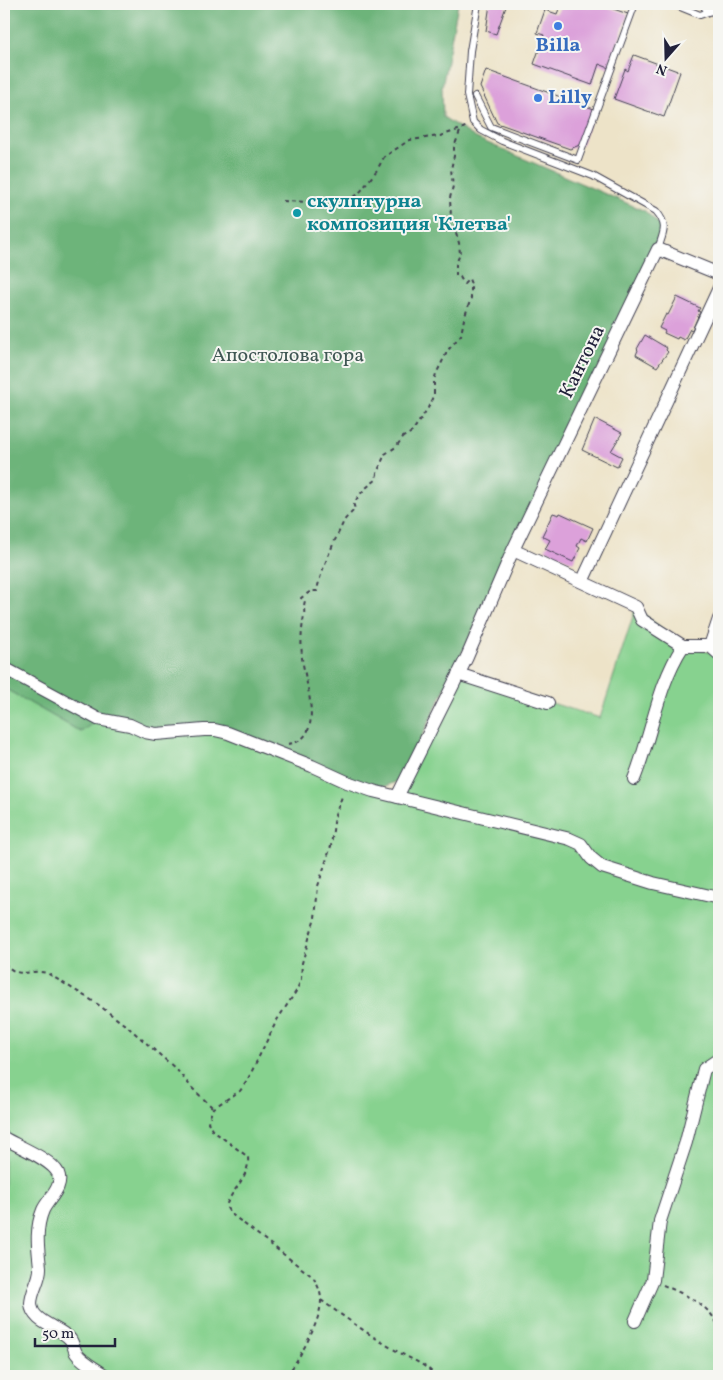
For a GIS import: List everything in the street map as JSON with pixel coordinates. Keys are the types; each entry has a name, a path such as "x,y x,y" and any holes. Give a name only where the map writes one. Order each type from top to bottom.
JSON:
{"main road":[{"path":"710,4 719,6"}],"street":[{"path":"658,249 719,274"},
{"name":"Кантона","path":"397,797 458,674 513,550 658,249"},
{"path":"582,582 719,288"},
{"path":"513,550 636,607 642,620 682,646 714,650 719,619"},
{"path":"634,779 648,742 651,724 665,681 672,662 682,646"},
{"path":"4,668 98,719 130,725 145,732 156,734 215,730 270,749 347,782 397,797 563,836 581,844 591,858 609,870 719,898"},
{"path":"458,674 548,703"},
{"path":"635,1321 653,1280 660,1221 686,1142 704,1069 719,1059"},
{"path":"4,1138 46,1161 59,1175 58,1186 43,1211 41,1219 37,1246 40,1269 31,1306 39,1318 70,1339 76,1352 82,1359 106,1376"}],"lane":[{"path":"478,4 470,51 467,95 473,122 481,130 502,141 593,176 656,211 662,218 665,227 658,249"},
{"path":"673,4 700,14 719,6"},
{"path":"475,96 492,128 578,160 634,6"}],"path":[{"path":"284,201 339,203 348,201 361,191 384,157 410,140 440,136 473,122"},
{"path":"270,749 298,742 306,736 310,724 311,705 305,679 300,638 305,602 301,598 311,591 317,590 318,581 343,523 365,489 376,480 376,473 385,454 390,449 396,447 403,437 412,432 424,416 434,394 436,374 448,350 461,335 470,298 471,284 468,279 464,284 460,277 456,276 456,264 460,254 459,243 452,222 450,198 453,186 451,169 454,149 461,128"},
{"path":"287,1376 316,1322 321,1300 319,1288 313,1277 230,1213 226,1206 229,1198 248,1170 248,1158 212,1130 208,1122 213,1108 240,1091 247,1081 276,1020 297,990 301,979 302,963 315,918 318,886 331,846 336,814 347,782"},
{"path":"4,963 14,973 22,974 39,971 47,973 96,1003 129,1028 176,1069 213,1108"},
{"path":"653,1280 703,1305 715,1317 719,1327"},
{"path":"321,1300 369,1334 419,1362 436,1376"}],"green space":[{"name":"Апостолова гора","path":"4,4 458,4 442,87 443,117 476,138 645,211 662,227 658,245 401,780 373,791 228,733 171,733 98,719 81,732 4,688"},
{"path":"636,607 682,646 719,654 719,1376 4,1376 4,688 81,732 98,719 204,730 397,797 458,674 600,718"}],"building":[{"path":"490,4 507,4 496,34 486,31"},
{"path":"561,4 599,4 628,14 609,68 599,64 592,85 534,64 544,35 537,33 545,10 557,14"},
{"path":"634,55 680,72 664,117 614,99 625,69 628,71"},
{"path":"486,70 594,109 582,144 570,149 497,123 480,87"},
{"path":"677,297 700,308 692,330 690,329 684,340 664,333 665,331 659,328"},
{"path":"645,335 667,348 668,352 657,367 636,355 637,349"},
{"path":"595,419 622,433 611,451 622,457 617,467 582,450"},
{"path":"553,513 559,515 560,513 593,528 587,541 581,538 577,546 580,548 573,562 545,549 550,540 542,536"}],"place":[{"name":"Billa","path":"558,26"},
{"name":"Lilly","path":"538,98"},
{"name":"скулптурна композиция 'Клетва'","path":"297,213"}]}
